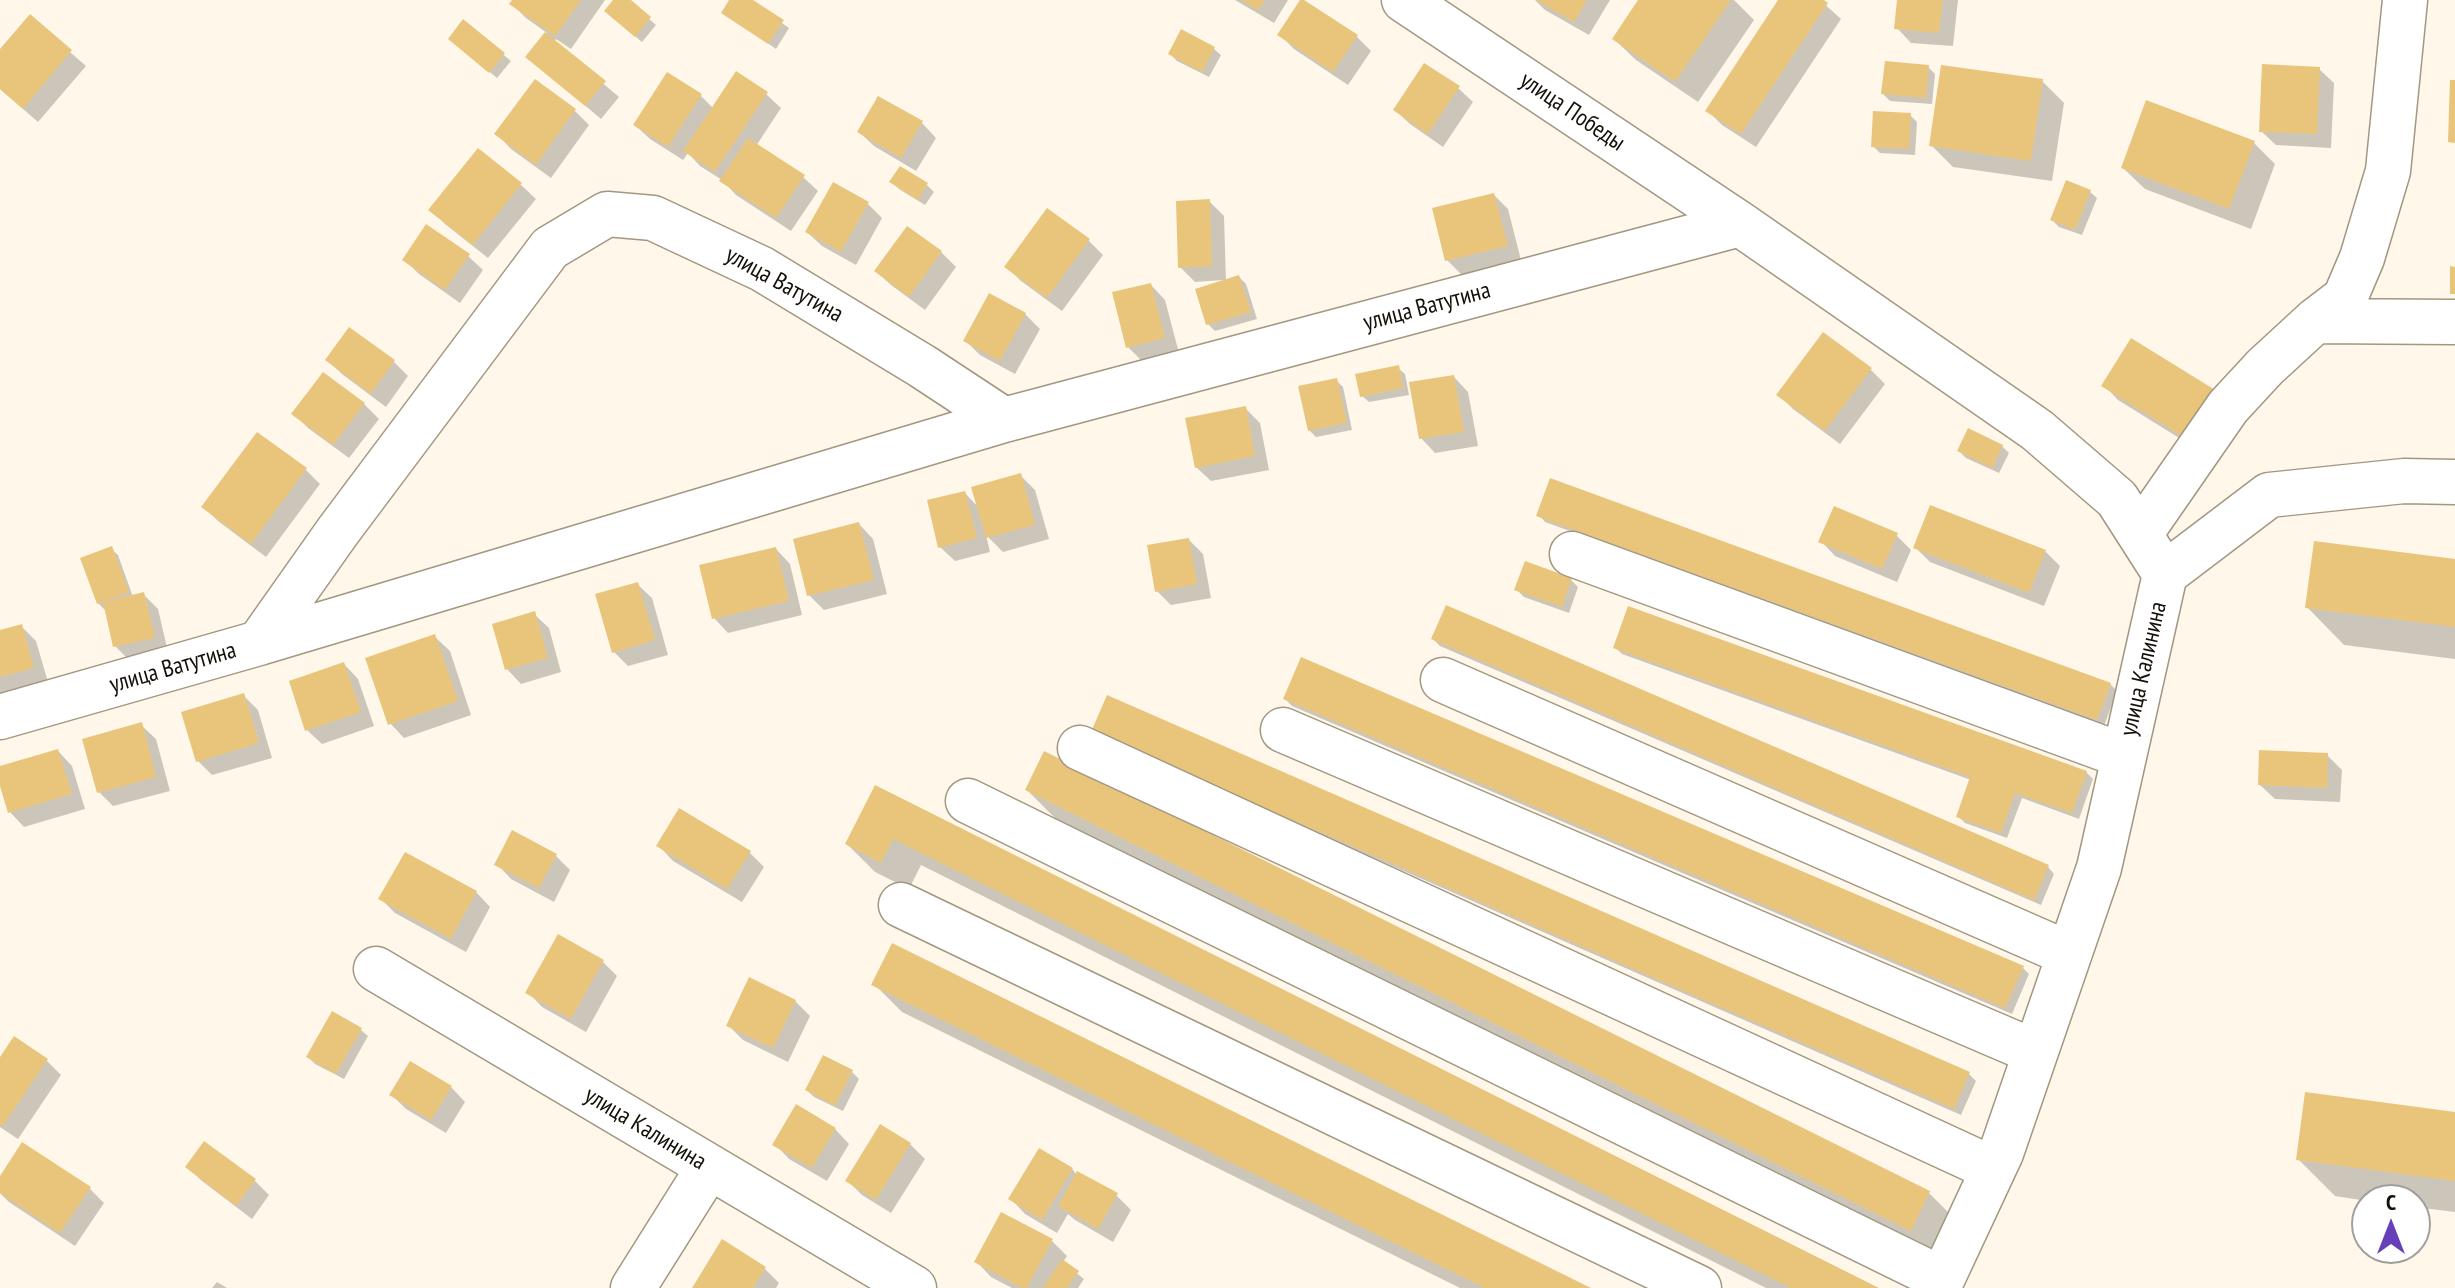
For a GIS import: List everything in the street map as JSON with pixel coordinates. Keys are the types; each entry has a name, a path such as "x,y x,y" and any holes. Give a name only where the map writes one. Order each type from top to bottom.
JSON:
{"street":[{"name":"улица Победы","path":"1404,0 1740,224"},
{"path":"2140,534 2228,407 2265,367 2345,298 2362,258 2388,171 2405,0"},
{"name":"улица Ватутина","path":"0,717 259,643 347,518 550,248 607,214 653,218 762,269 922,366 1004,420 1740,224"},
{"name":"улица Калинина","path":"1740,224 2037,430 2117,499 2165,574 2099,868 2001,1153 1940,1284"},
{"path":"2315,321 2455,322"},
{"path":"259,643 1004,420"},
{"path":"2165,574 2269,495 2404,481 2455,482"},
{"path":"1572,554 2124,756"},
{"path":"1443,680 2069,954"},
{"path":"1283,730 2035,1052"},
{"path":"1080,748 1993,1169"},
{"path":"968,801 1940,1284"},
{"path":"901,905 1699,1288"},
{"name":"улица Калинина","path":"376,969 914,1288"},
{"path":"633,1288 709,1167"}],"building":[{"path":"512,0 581,0 555,36 509,4"},
{"path":"613,0 631,0 651,17 635,37 604,11"},
{"path":"729,0 753,0 784,20 768,44 721,13"},
{"path":"1241,0 1265,0 1258,10"},
{"path":"1300,0 1358,35 1333,72 1277,35"},
{"path":"1536,0 1587,0 1574,22"},
{"path":"1638,0 1731,0 1675,82 1612,39"},
{"path":"1778,0 1824,0 1828,3 1741,134 1705,111"},
{"path":"1897,0 1943,0 1939,33 1894,29"},
{"path":"30,14 72,50 23,109 0,89 0,49"},
{"path":"463,19 505,53 489,73 448,39"},
{"path":"1181,29 1215,47 1202,72 1168,54"},
{"path":"545,32 606,81 585,106 525,57"},
{"path":"1885,61 1929,65 1926,98 1881,94"},
{"path":"1424,63 1460,86 1428,134 1393,110"},
{"path":"2262,64 2320,67 2317,134 2259,132"},
{"path":"1941,65 2043,79 2031,161 1929,146"},
{"path":"736,71 768,92 715,172 683,151"},
{"path":"667,72 702,94 668,147 633,125"},
{"path":"535,79 576,109 536,165 494,134"},
{"path":"2450,80 2455,80 2455,143 2448,142"},
{"path":"878,96 923,121 901,158 857,132"},
{"path":"2146,100 2255,141 2229,209 2121,168"},
{"path":"1873,111 1911,113 1909,149 1871,147"},
{"path":"748,138 805,175 776,218 719,181"},
{"path":"478,148 522,183 473,245 428,210"},
{"path":"900,166 928,183 918,200 889,182"},
{"path":"2066,180 2091,190 2075,230 2050,220"},
{"path":"833,182 869,202 841,252 805,232"},
{"path":"1494,193 1508,246 1445,261 1432,208"},
{"path":"1210,199 1212,266 1178,268 1176,201"},
{"path":"1047,208 1090,239 1047,298 1004,267"},
{"path":"426,224 470,254 445,290 402,260"},
{"path":"907,226 942,251 909,297 874,271"},
{"path":"2450,266 2455,267 2455,294 2450,294"},
{"path":"1239,275 1251,312 1206,325 1195,289"},
{"path":"1151,283 1165,338 1126,348 1112,292"},
{"path":"989,293 1026,313 1000,361 963,341"},
{"path":"349,327 395,360 371,394 325,360"},
{"path":"1823,332 1872,368 1825,431 1776,395"},
{"path":"2131,338 2220,393 2190,441 2101,386"},
{"path":"1399,365 1403,388 1360,397 1355,374"},
{"path":"323,372 365,403 333,445 291,414"},
{"path":"1454,375 1464,432 1419,439 1409,382"},
{"path":"1337,378 1347,423 1308,431 1298,386"},
{"path":"1246,406 1255,456 1195,468 1185,418"},
{"path":"1968,428 2003,445 1992,468 1957,451"},
{"path":"257,432 307,468 251,544 201,507"},
{"path":"1021,473 1035,525 986,538 971,487"},
{"path":"1550,478 2111,683 2097,720 1536,516"},
{"path":"965,491 977,538 938,548 927,500"},
{"path":"1930,505 2046,550 2029,593 1913,548"},
{"path":"1834,506 1898,533 1882,569 1818,542"},
{"path":"859,522 874,580 807,596 793,539"},
{"path":"1189,538 1197,584 1155,592 1147,545"},
{"path":"2314,541 2455,559 2455,627 2305,608"},
{"path":"112,546 129,592 97,604 80,558"},
{"path":"776,547 789,601 712,619 699,565"},
{"path":"1525,561 1572,578 1562,607 1514,590"},
{"path":"638,582 655,640 612,653 595,594"},
{"path":"144,592 155,638 113,647 103,602"},
{"path":"1446,605 2049,865 2034,900 1431,639"},
{"path":"1628,606 2087,771 2072,813 2015,793 2001,833 1956,817 1970,777 1613,648"},
{"path":"535,611 548,658 505,670 492,624"},
{"path":"22,624 34,668 0,677 0,630"},
{"path":"435,634 458,701 388,725 365,658"},
{"path":"1301,657 2024,966 2005,1008 1283,699"},
{"path":"344,662 361,712 305,731 289,681"},
{"path":"244,693 259,743 196,762 181,712"},
{"path":"1107,695 1970,1072 1954,1109 1091,732"},
{"path":"142,722 156,777 97,793 82,739"},
{"path":"58,749 72,794 8,813 0,786 0,766"},
{"path":"2259,750 2328,753 2327,788 2258,785"},
{"path":"1044,751 1930,1191 1911,1231 1025,790"},
{"path":"875,785 1879,1288 1791,1288 893,839 881,863 845,844"},
{"path":"679,808 751,851 727,889 656,846"},
{"path":"512,830 557,854 539,888 494,865"},
{"path":"405,852 477,891 451,939 378,899"},
{"path":"558,934 604,960 571,1019 525,993"},
{"path":"892,943 1591,1288 1485,1288 871,985"},
{"path":"749,977 796,1000 773,1048 726,1026"},
{"path":"332,1011 362,1028 336,1074 306,1057"},
{"path":"14,1036 48,1059 3,1126 0,1124 0,1057"},
{"path":"823,1055 853,1070 835,1106 805,1090"},
{"path":"410,1061 452,1086 431,1120 389,1095"},
{"path":"2305,1092 2455,1112 2455,1181 2296,1160"},
{"path":"796,1104 836,1128 812,1168 772,1145"},
{"path":"880,1124 911,1143 876,1200 845,1181"},
{"path":"204,1141 256,1179 236,1206 185,1167"},
{"path":"22,1142 91,1187 60,1233 0,1193 0,1176"},
{"path":"1039,1148 1073,1168 1042,1220 1008,1199"},
{"path":"1077,1171 1118,1193 1098,1229 1058,1206"},
{"path":"1001,1212 1053,1239 1027,1288 974,1262"},
{"path":"722,1239 766,1267 753,1288 692,1288"},
{"path":"1062,1259 1079,1271 1067,1288 1043,1288"}]}
